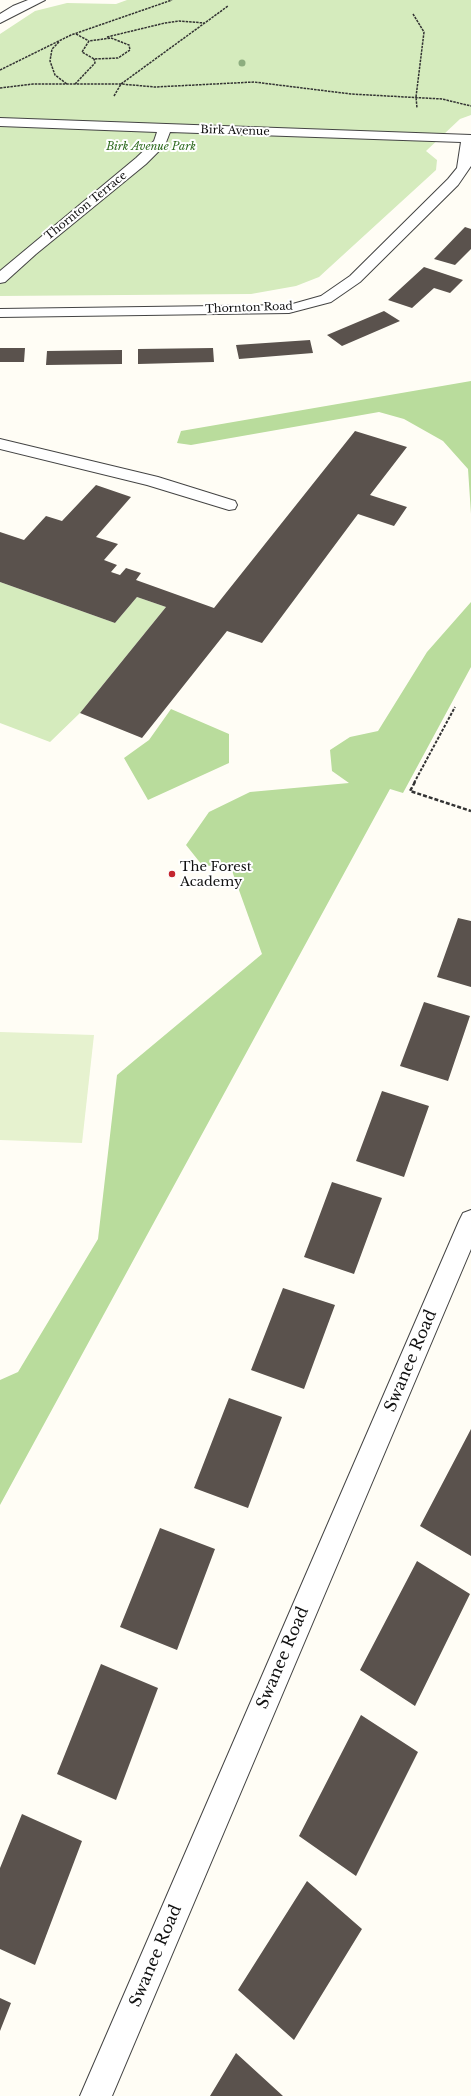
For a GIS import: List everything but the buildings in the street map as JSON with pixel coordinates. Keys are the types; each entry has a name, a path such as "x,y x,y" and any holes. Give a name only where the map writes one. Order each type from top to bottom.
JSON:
{"street":[{"path":"0,19 16,8 39,0"},
{"name":"Birk Avenue","path":"0,122 103,127 419,136 469,139"},
{"name":"Thornton Terrace","path":"0,279 31,251 142,161 160,142 164,129"},
{"name":"Thornton Road","path":"0,313 289,309 326,299 354,279 453,182 464,168 469,139"},
{"path":"0,444 152,481 229,504"},
{"name":"Swanee Road","path":"96,2096 471,1221"}],"path":[{"path":"0,70 61,40 172,0"},
{"path":"103,127 105,115 121,84 228,6"},
{"path":"413,14 424,32 416,97 419,136"},
{"path":"76,34 89,41 165,23 179,21 204,23"},
{"path":"89,41 82,52 94,59 118,58 130,50 129,45 122,41 105,38"},
{"path":"61,40 52,49 50,61 55,75 67,85"},
{"path":"74,85 95,63 94,59"},
{"path":"0,88 33,84 121,84 155,87 254,82 351,94 442,99 471,106"},
{"path":"455,707 410,791 471,811"}],"green space":[{"name":"Birk Avenue Park","path":"127,0 471,0 471,115 460,119 426,151 437,160 436,170 319,277 296,286 251,294 0,296 0,34 35,11 67,3 116,4"},
{"path":"471,381 471,514 468,469 443,441 404,419 379,412 191,445 177,443 181,431"},
{"path":"0,582 115,623 137,597 166,607 80,713 50,742 0,723"},
{"path":"471,602 471,667 403,793 390,789 0,1505 0,1380 18,1372 98,1239 117,1075 262,954 231,868 202,865 186,845 209,812 250,792 349,783 332,771 330,750 350,737 378,731 427,652"},
{"path":"171,709 229,734 229,763 148,800 124,758 149,740"},
{"path":"0,1032 94,1035 82,1143 0,1140"}],"place":[{"name":"The Forest Academy","path":"172,874"}]}
